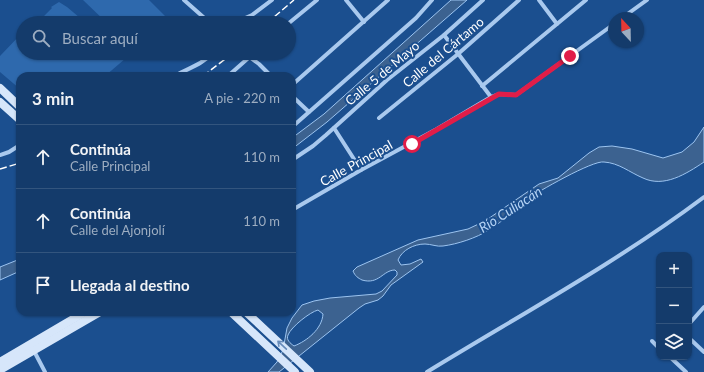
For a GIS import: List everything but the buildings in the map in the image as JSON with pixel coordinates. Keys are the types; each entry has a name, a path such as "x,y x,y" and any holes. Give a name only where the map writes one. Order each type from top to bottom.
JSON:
{"main road":[{"path":"0,88 16,103"},
{"path":"0,102 16,116"},
{"path":"0,362 78,316"},
{"path":"0,370 93,316"},
{"path":"235,316 295,372"},
{"path":"250,316 310,372"}],"street":[{"path":"184,0 202,16"},
{"path":"250,16 272,0"},
{"path":"296,18 317,0"},
{"path":"346,0 364,22"},
{"path":"296,82 388,0"},
{"path":"296,123 416,18 432,0"},
{"name":"Calle 5 de Mayo","path":"296,157 313,146 387,80 444,35 483,0"},
{"name":"Calle del Cártamo","path":"379,118 458,54 519,0"},
{"path":"539,0 557,24"},
{"path":"482,86 586,0"},
{"path":"630,12 645,1"},
{"path":"444,35 491,97 499,94 516,95 608,28"},
{"path":"181,72 199,64 204,60"},
{"path":"233,72 247,60"},
{"path":"253,60 267,72"},
{"name":"Calle Principal","path":"296,208 361,170 412,144 491,97"},
{"path":"296,100 309,112"},
{"path":"334,128 361,170"},
{"path":"0,155 16,148"},
{"path":"427,372 585,278 654,233 704,197"},
{"path":"692,321 704,307"},
{"path":"652,341 656,345"},
{"path":"692,341 704,352"},
{"path":"33,350 45,372"},
{"path":"673,360 686,372"}],"shaded area":[{"path":"83,0 149,0 165,16 100,16"},
{"path":"59,2 78,16 44,16 52,8 51,7"},
{"path":"16,39 16,60 124,60 110,72 16,72 16,86 0,72 0,56"}],"water":[{"path":"451,0 467,0 327,122 296,146 296,135 324,114"},
{"name":"Río Culiacán","path":"704,127 704,162 675,178 651,181 614,164 604,162 598,163 565,177 532,196 494,227 478,236 449,245 441,246 421,244 409,248 402,253 398,260 401,265 410,264 421,259 423,262 391,285 378,300 365,304 359,308 279,372 268,372 277,362 283,350 287,328 292,318 296,316 296,313 302,305 330,298 376,294 382,291 397,275 395,270 387,272 373,281 362,280 357,277 353,271 357,267 418,240 468,229 485,221 539,184 558,178 589,153 599,147 612,146 632,149 663,158 682,152 694,142","holes":["318,310 323,314 320,325 309,338 294,346 289,341 288,335 301,320"]},
{"path":"16,261 16,273 0,280 0,267"}],"railway":[{"path":"275,16 294,0"},
{"path":"208,72 224,60"},
{"path":"0,169 16,164"}],"route":[{"path":"412,144 491,97 499,94 516,95 570,56"}]}
